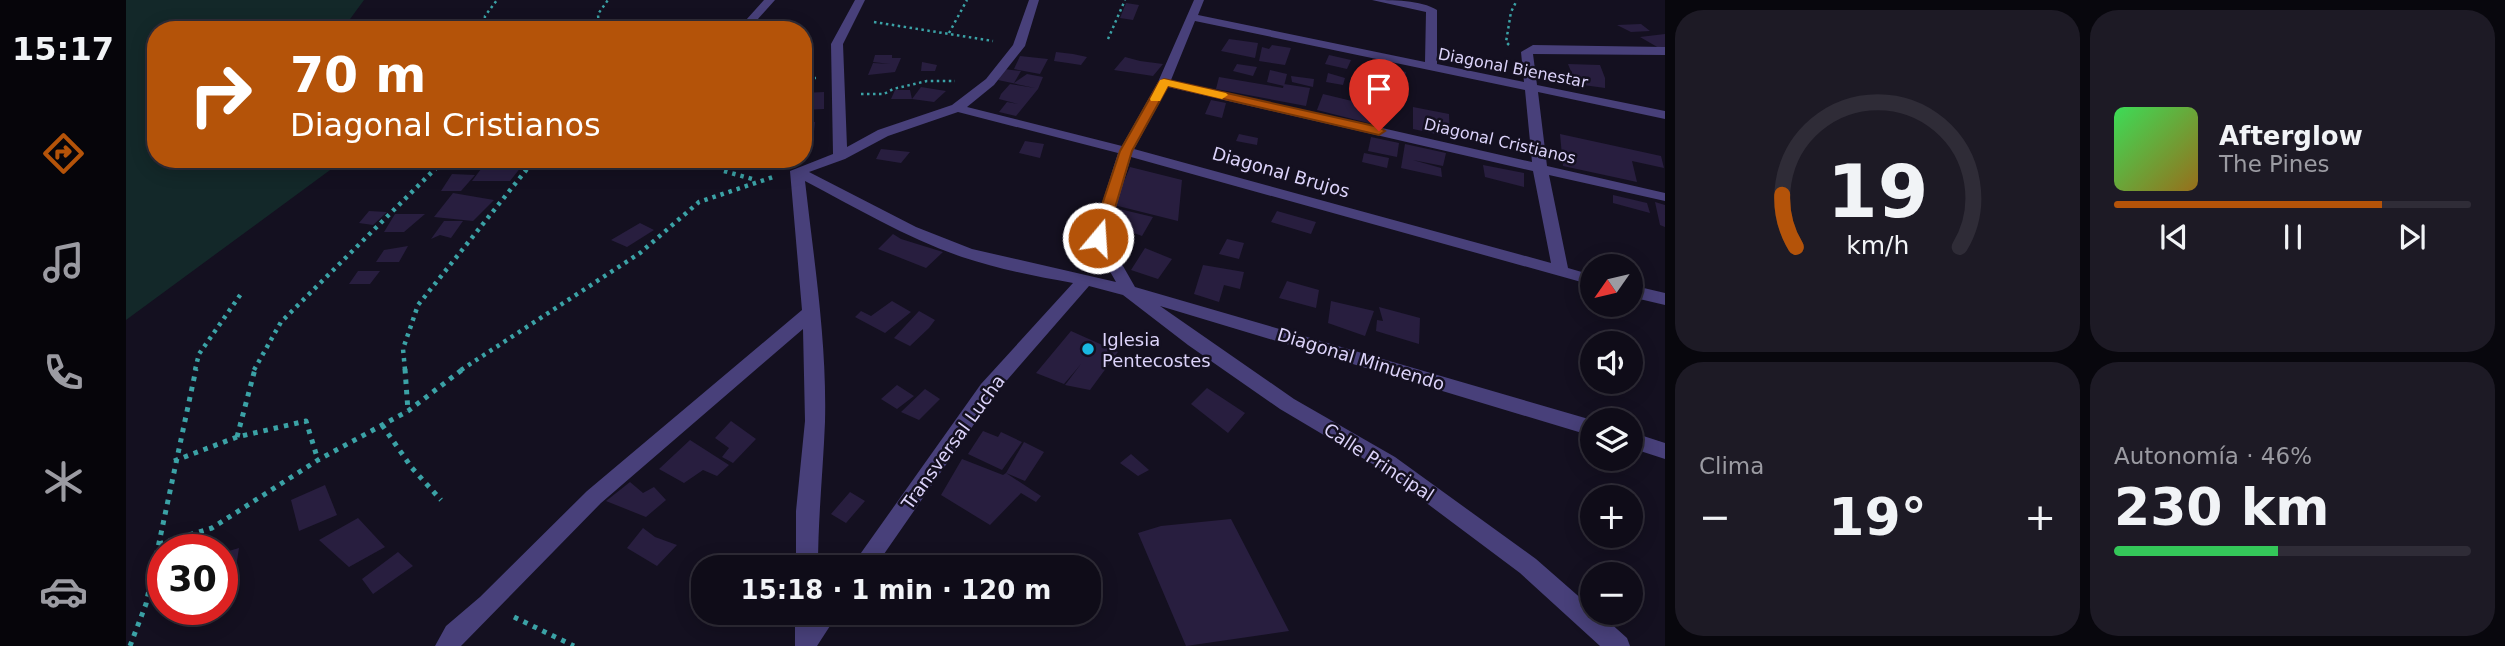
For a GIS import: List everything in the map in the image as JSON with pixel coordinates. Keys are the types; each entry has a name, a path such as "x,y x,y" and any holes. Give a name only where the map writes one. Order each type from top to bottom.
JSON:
{"street":[{"path":"750,21 770,0"},
{"path":"840,156 837,44 848,18 860,0"},
{"path":"812,166 840,156 883,133 957,108 990,82 1019,46 1034,0"},
{"path":"1129,291 1098,238 1126,151 1164,82 1199,0"},
{"path":"1377,0 1432,10 1431,68"},
{"name":"Diagonal Bienestar","path":"1191,17 1665,115"},
{"path":"1561,272 1540,168 1527,52 1533,49 1665,51"},
{"name":"Diagonal Cristianos","path":"1164,82 1665,197"},
{"name":"Diagonal Brujos","path":"957,108 1126,151 1580,277"},
{"path":"797,171 806,168"},
{"path":"797,171 884,217 951,247 1022,268 1129,291"},
{"path":"797,171 811,312 815,421 807,511 807,555"},
{"name":"Transversal Lucha","path":"870,555 988,389 1085,281"},
{"name":"Diagonal Minuendo","path":"1129,291 1580,424"},
{"name":"Calle Principal","path":"1129,291 1194,341 1287,404 1399,471 1528,566 1618,646"},
{"path":"1643,293 1665,299"},
{"path":"447,646 455,634 488,605 594,497 811,312"},
{"path":"1643,444 1665,451"},
{"path":"806,643 807,625"},
{"path":"806,643 818,625"}],"path":[{"path":"485,21 485,16 497,0"},
{"path":"598,21 597,14 608,0"},
{"path":"949,33 967,0"},
{"path":"1108,39 1125,0"},
{"path":"1517,0 1511,12 1506,41 1513,50 1527,52"},
{"path":"848,18 1019,46"},
{"path":"839,94 884,94 893,89 928,81 990,82"},
{"path":"237,437 253,372 281,322 436,168"},
{"path":"408,411 403,349 418,305 528,168"},
{"path":"192,534 212,528 318,460 408,411 471,363 639,253 699,202 757,180 711,168"},
{"path":"161,534 174,461 200,354 243,291"},
{"path":"174,461 237,437 306,421 318,460"},
{"path":"382,425 412,468 441,500"},
{"path":"130,646 147,599"},
{"path":"488,605 574,646"}],"green space":[{"path":"126,0 364,0 349,21 147,21 147,168 333,168 126,320"}],"building":[{"path":"1126,3 1139,5 1133,20 1120,18"},
{"path":"1641,24 1650,31 1631,32 1617,25"},
{"path":"1665,34 1665,47 1659,48 1640,37"},
{"path":"1229,39 1258,43 1255,58 1221,51"},
{"path":"1272,45 1291,48 1285,65 1259,61 1262,47 1269,49"},
{"path":"1056,52 1087,57 1081,65 1054,61"},
{"path":"875,55 901,58 895,72 868,75 873,63 890,64 873,62"},
{"path":"1329,55 1351,60 1347,69 1325,64"},
{"path":"1020,56 1048,59 1040,74 1014,69"},
{"path":"1125,57 1163,64 1153,76 1114,70"},
{"path":"922,62 937,65 935,71 921,71"},
{"path":"1237,64 1257,67 1253,76 1233,71"},
{"path":"1568,64 1600,65 1605,78 1605,88 1576,84"},
{"path":"1377,66 1406,72 1405,79 1376,74"},
{"path":"1004,69 1021,71 1014,83 1027,74 1043,77 1038,89 1016,116 999,112 1007,102 1018,104 999,99 1001,94 1010,84 1035,88 998,80"},
{"path":"1270,70 1287,74 1284,86 1267,82"},
{"path":"1328,73 1345,78 1343,85 1326,82"},
{"path":"1291,76 1314,79 1313,87 1292,82"},
{"path":"1219,77 1283,88 1284,84 1310,88 1306,106 1216,89"},
{"path":"1386,84 1404,87 1404,96 1388,92"},
{"path":"921,87 946,91 934,102 912,99"},
{"path":"895,90 910,90 912,99 891,99"},
{"path":"824,92 824,109 812,110 812,93"},
{"path":"1323,94 1381,108 1376,125 1317,110"},
{"path":"1211,100 1226,103 1222,118 1205,114"},
{"path":"1413,107 1449,114 1450,137 1413,129"},
{"path":"812,122 815,122 812,151"},
{"path":"1239,134 1258,138 1257,145 1236,141"},
{"path":"1560,134 1661,156 1664,168 1632,161 1637,182 1563,166"},
{"path":"1371,137 1399,143 1397,157 1368,151"},
{"path":"1025,141 1044,144 1040,158 1019,153"},
{"path":"1405,144 1446,153 1443,166 1413,160 1441,168 1442,177 1401,168"},
{"path":"881,149 910,152 901,163 876,159"},
{"path":"1364,153 1389,158 1387,168 1362,162"},
{"path":"1483,165 1524,173 1524,187 1485,177"},
{"path":"1130,167 1182,180 1178,221 1114,205"},
{"path":"482,168 520,168 510,181 472,181"},
{"path":"452,174 475,175 461,191 441,191"},
{"path":"453,193 494,200 473,221 434,217"},
{"path":"1613,195 1647,203 1650,213 1613,203"},
{"path":"1655,202 1665,205 1665,227 1660,225"},
{"path":"1111,207 1153,217 1142,236 1113,225"},
{"path":"369,211 387,212 373,225 359,223"},
{"path":"1277,211 1316,222 1311,234 1271,222"},
{"path":"395,214 425,214 404,232 384,232"},
{"path":"444,221 463,221 451,238 440,235 431,239"},
{"path":"640,223 654,230 627,247 611,240"},
{"path":"893,234 943,252 926,268 878,249"},
{"path":"1227,239 1244,243 1239,259 1219,254"},
{"path":"408,246 399,262 376,262 384,250"},
{"path":"1145,248 1172,259 1158,279 1131,270"},
{"path":"1203,265 1244,272 1240,289 1224,285 1219,302 1194,294"},
{"path":"358,271 380,271 370,284 349,284"},
{"path":"1287,281 1319,290 1316,308 1279,298"},
{"path":"892,301 911,312 885,333 855,317 861,311 871,316"},
{"path":"1331,301 1374,311 1365,336 1328,323"},
{"path":"1379,307 1420,318 1419,344 1376,331 1377,320 1383,321"},
{"path":"919,311 935,320 929,328 910,346 894,338"},
{"path":"1071,331 1118,352 1090,390 1065,385 1081,364 1064,384 1036,373"},
{"path":"897,385 914,396 897,409 881,399"},
{"path":"1207,388 1245,413 1228,433 1191,404"},
{"path":"925,389 940,399 919,420 901,412"},
{"path":"731,421 756,439 733,463 722,457 729,448 715,438"},
{"path":"983,431 998,437 1001,432 1022,442 1002,470 968,454"},
{"path":"690,440 729,465 717,476 703,470 684,483 659,469"},
{"path":"1024,442 1044,452 1025,481 1006,473"},
{"path":"1131,454 1149,470 1138,476 1120,463"},
{"path":"962,459 1003,475 1006,473 1041,496 1036,502 1021,493 990,525 941,495"},
{"path":"630,482 643,493 654,487 666,500 646,517 606,501"},
{"path":"325,485 337,515 299,531 291,500"},
{"path":"850,492 865,501 846,523 831,514"},
{"path":"358,518 385,547 349,567 319,540"},
{"path":"1231,519 1289,631 1186,646 1138,533 1161,526"},
{"path":"643,528 655,537 677,545 657,566 627,548"},
{"path":"398,552 413,566 373,594 362,579"}],"slow traffic":[{"path":"1155,99 1164,82 1222,95"}],"place":[{"name":"Iglesia Pentecostes","path":"1088,349"}],"route":[{"path":"1098,238 1126,151 1164,82 1379,131"}]}
